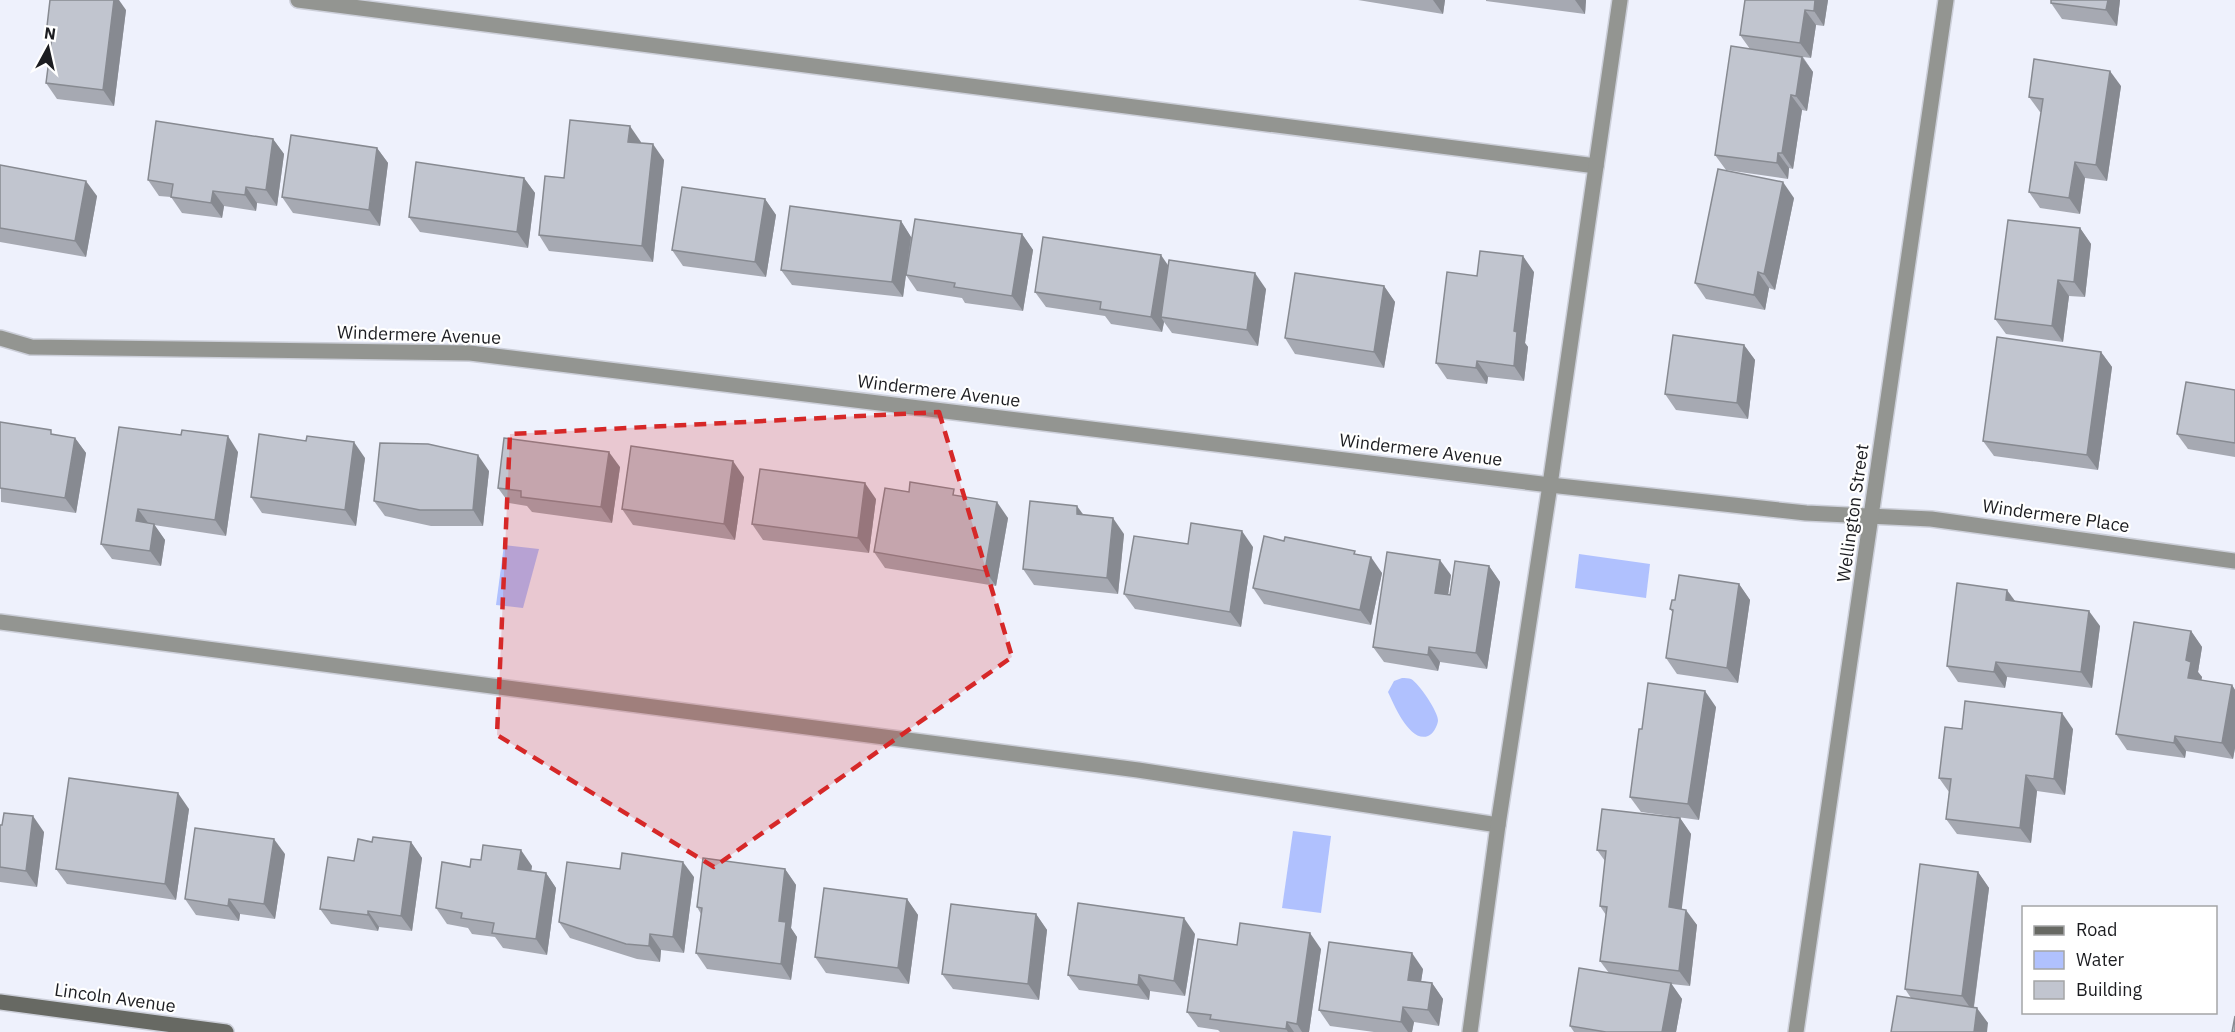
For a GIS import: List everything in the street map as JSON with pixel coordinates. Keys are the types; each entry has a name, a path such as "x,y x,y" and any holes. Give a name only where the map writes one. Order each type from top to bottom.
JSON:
{"main road":[{"name":"Lincoln Avenue","path":"0,1002 226,1032"}],"street":[{"path":"298,0 1596,166"},
{"path":"1470,1032 1498,825 1620,0"},
{"name":"Wellington Street","path":"1796,1032 1946,0"},
{"name":"Windermere Avenue","path":"0,338 31,347 470,353 1550,485 1806,513 1872,517"},
{"name":"Windermere Place","path":"1872,517 1930,519 2235,561"},
{"path":"0,622 1126,769 1498,825"}],"highlighted area":[{"path":"939,412 1012,657 714,867 497,735 510,434"}],"water":[{"path":"504,545 539,549 523,608 496,605"},
{"path":"1579,554 1650,564 1646,598 1575,588"},
{"path":"1402,678 1414,682 1432,705 1438,721 1436,728 1428,736 1421,737 1409,729 1388,692 1394,681"},
{"path":"1293,831 1331,836 1321,913 1282,908"}],"building":[{"path":"50,0 114,0 103,90 46,83 52,36 46,35"},
{"path":"1745,0 1815,0 1814,11 1805,10 1800,43 1740,35"},
{"path":"2051,0 2108,0 2106,10 2051,3"},
{"path":"1731,46 1802,57 1796,96 1791,95 1782,153 1778,153 1777,163 1715,155"},
{"path":"2034,59 2110,71 2096,165 2075,162 2069,198 2029,192 2043,99 2029,97"},
{"path":"570,120 630,126 628,142 653,144 642,246 539,235 545,176 564,178"},
{"path":"156,121 273,139 266,190 246,187 245,195 213,191 211,203 171,197 173,184 148,180"},
{"path":"291,135 377,148 369,210 282,197"},
{"path":"416,162 524,178 517,232 409,217"},
{"path":"0,165 86,181 75,241 0,228"},
{"path":"1718,169 1783,182 1764,274 1758,272 1754,295 1695,283"},
{"path":"682,187 765,199 755,262 672,250"},
{"path":"790,206 901,221 892,282 781,270"},
{"path":"915,219 1022,234 1012,296 954,287 955,283 906,275"},
{"path":"2008,220 2080,228 2074,282 2058,280 2052,326 1995,319"},
{"path":"1043,237 1161,255 1151,317 1100,309 1101,302 1035,292"},
{"path":"1480,251 1523,256 1514,331 1517,332 1514,366 1477,361 1476,368 1436,363 1447,272 1477,276"},
{"path":"1169,260 1255,273 1247,330 1161,317"},
{"path":"1295,273 1384,286 1374,352 1285,338"},
{"path":"1673,335 1744,345 1737,403 1665,394"},
{"path":"1997,337 2101,352 2087,455 1983,441"},
{"path":"2186,382 2235,390 2235,443 2177,434"},
{"path":"0,422 51,430 51,434 75,438 65,498 0,488"},
{"path":"119,427 181,435 182,430 228,436 215,520 138,509 136,521 154,524 150,551 101,544"},
{"path":"259,434 306,441 307,436 354,442 345,510 251,497"},
{"path":"504,438 609,452 601,507 521,497 521,491 498,488"},
{"path":"380,443 428,444 478,455 473,510 420,510 374,501"},
{"path":"631,446 733,461 724,524 622,509"},
{"path":"760,469 865,483 858,538 752,524"},
{"path":"910,482 954,489 953,495 997,502 985,571 874,552 885,488 909,492"},
{"path":"1030,501 1077,506 1077,514 1113,518 1107,578 1023,569"},
{"path":"1191,523 1242,531 1230,612 1124,594 1134,536 1188,544"},
{"path":"1264,536 1284,541 1285,537 1355,551 1354,554 1371,557 1360,610 1253,588"},
{"path":"1387,552 1440,560 1435,593 1450,595 1455,561 1489,566 1476,653 1429,647 1428,655 1373,647"},
{"path":"1679,575 1739,584 1727,668 1666,658 1673,610 1670,609 1672,600 1675,600"},
{"path":"1957,583 2007,590 2006,600 2089,611 2081,672 1996,662 1994,672 1947,666"},
{"path":"2134,622 2191,631 2186,660 2191,662 2188,678 2232,685 2222,743 2175,736 2174,743 2116,734"},
{"path":"1648,683 1705,691 1688,804 1630,797"},
{"path":"1965,701 2062,713 2054,779 2026,775 2020,828 1946,819 1951,779 1939,778 1945,727 1962,729"},
{"path":"69,778 178,793 165,884 56,869"},
{"path":"1602,809 1680,818 1669,907 1686,910 1679,971 1600,961 1607,907 1600,906 1606,851 1597,850"},
{"path":"4,813 33,816 26,871 0,867 0,825 2,825"},
{"path":"195,828 274,839 264,904 229,899 228,906 185,899"},
{"path":"373,837 411,842 401,916 368,911 368,915 320,909 328,857 354,861 358,839 372,842"},
{"path":"483,845 521,850 518,869 546,873 536,939 492,933 494,923 461,918 462,913 436,908 442,862 470,867 471,859 481,860"},
{"path":"622,853 683,862 673,937 650,934 649,946 626,944 559,922 567,862 620,869"},
{"path":"703,858 785,869 779,921 786,922 781,964 696,953 702,908 697,907"},
{"path":"1920,864 1978,872 1962,996 1905,989"},
{"path":"824,888 907,899 898,968 815,957"},
{"path":"1078,903 1184,918 1174,981 1139,975 1138,985 1068,975"},
{"path":"951,904 1036,914 1028,984 942,974"},
{"path":"1240,923 1310,933 1297,1024 1287,1022 1286,1029 1210,1019 1211,1015 1187,1012 1198,939 1237,945"},
{"path":"1329,942 1412,953 1408,980 1432,983 1428,1010 1403,1007 1401,1022 1319,1010"},
{"path":"1579,968 1671,983 1662,1032 1606,1032 1570,1026"},
{"path":"1897,996 1977,1008 1974,1032 1891,1032"},
{"path":"2235,1016 2235,1032 2232,1032"}]}
